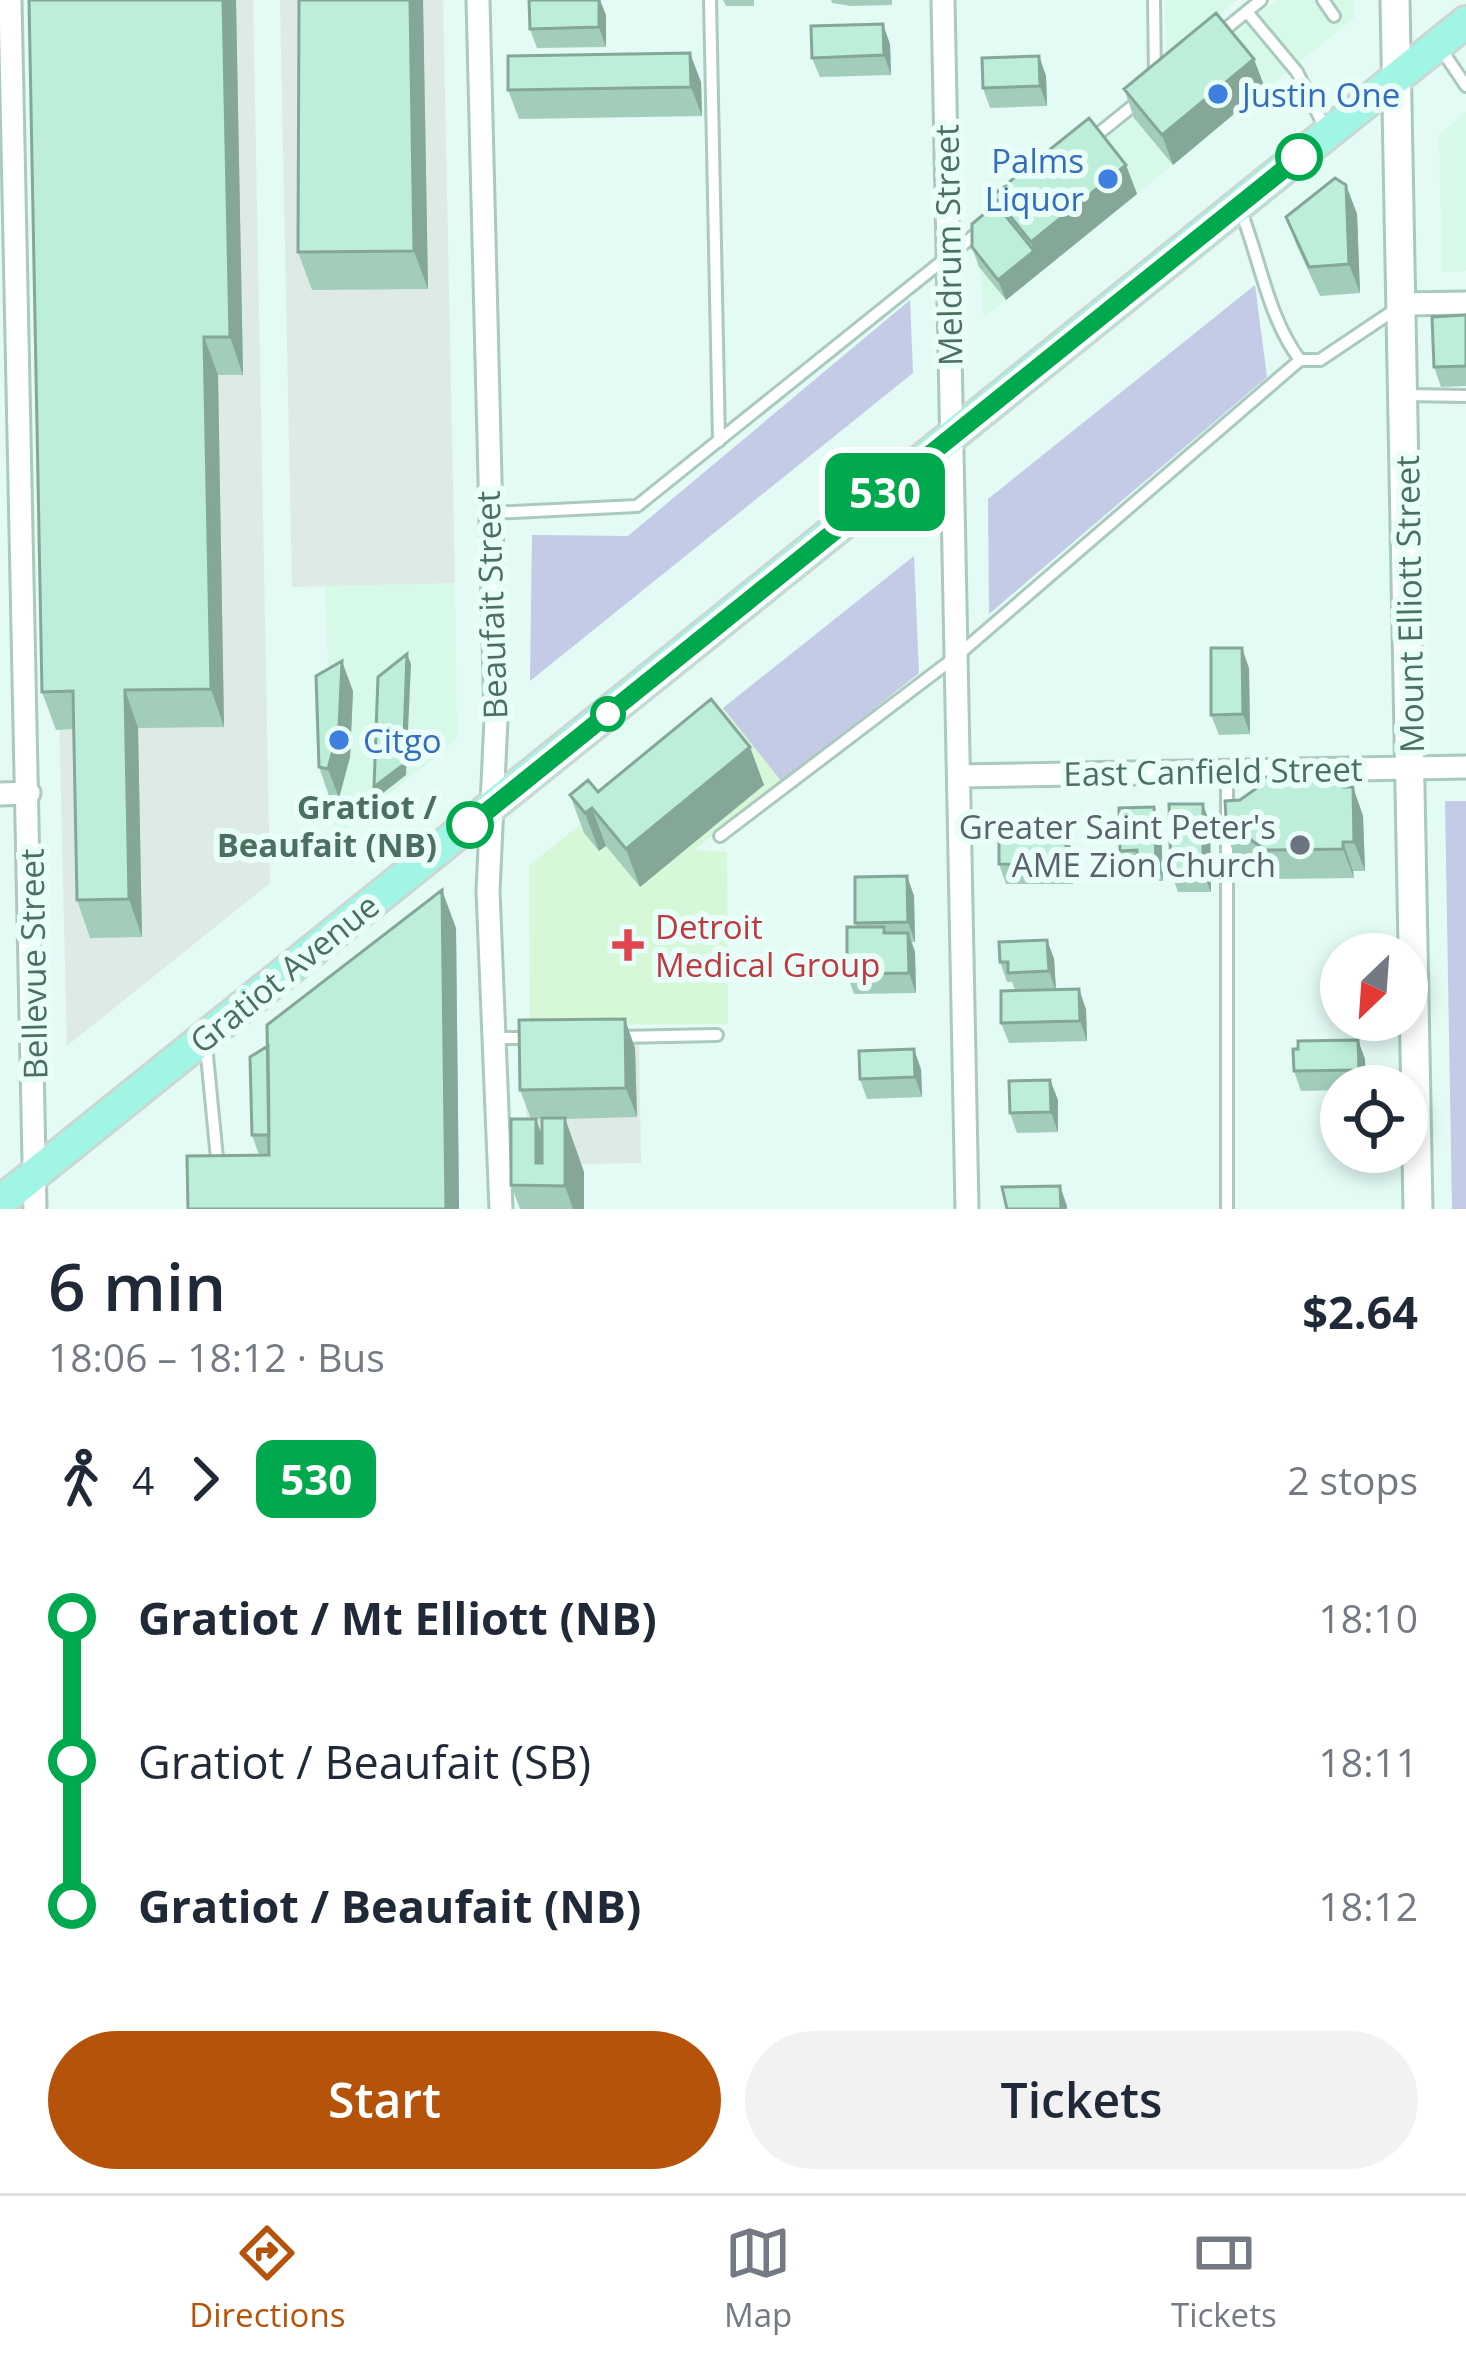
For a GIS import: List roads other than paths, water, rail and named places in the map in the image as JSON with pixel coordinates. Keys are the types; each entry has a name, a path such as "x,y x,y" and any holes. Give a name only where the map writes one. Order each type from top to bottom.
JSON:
{"main road":[{"name":"Mount Elliott Street","path":"1395,0 1418,1209"},
{"name":"Gratiot Avenue","path":"0,1202 1466,22"}],"street":[{"name":"Bellevue Street","path":"10,0 35,1209"},
{"name":"Beaufait Street","path":"478,0 496,719 494,1038 501,1209"},
{"name":"Meldrum Street","path":"943,0 967,1209"},
{"path":"1404,304 1466,304"},
{"name":"East Canfield Street","path":"960,776 1466,766"},
{"path":"0,794 29,793"}],"lane":[{"path":"710,0 719,441"},
{"path":"1154,0 1155,87"},
{"path":"1210,42 1261,0"},
{"path":"1323,0 1334,16"},
{"path":"1247,11 1297,73 1328,133"},
{"path":"1438,44 1466,86"},
{"path":"1086,144 1174,72"},
{"path":"1238,206 1262,265 1280,334 1300,360"},
{"path":"488,513 620,511 638,506 1000,215"},
{"path":"720,836 958,655 1300,360 1320,360 1404,304"},
{"path":"1406,395 1466,396"},
{"path":"1227,771 1227,1209"},
{"path":"605,1037 717,1035"},
{"path":"205,1036 218,1169"},
{"path":"494,1038 538,1038"}],"place":[{"name":"Justin One","path":"1218,94"},
{"name":"Palms Liquor","path":"1108,179"},
{"name":"Citgo","path":"339,740"},
{"name":"Gratiot / Beaufait (NB)","path":"470,825"},
{"name":"Greater Saint Peter's AME Zion Church","path":"1300,845"},
{"name":"Detroit Medical Group","path":"628,945"}]}
